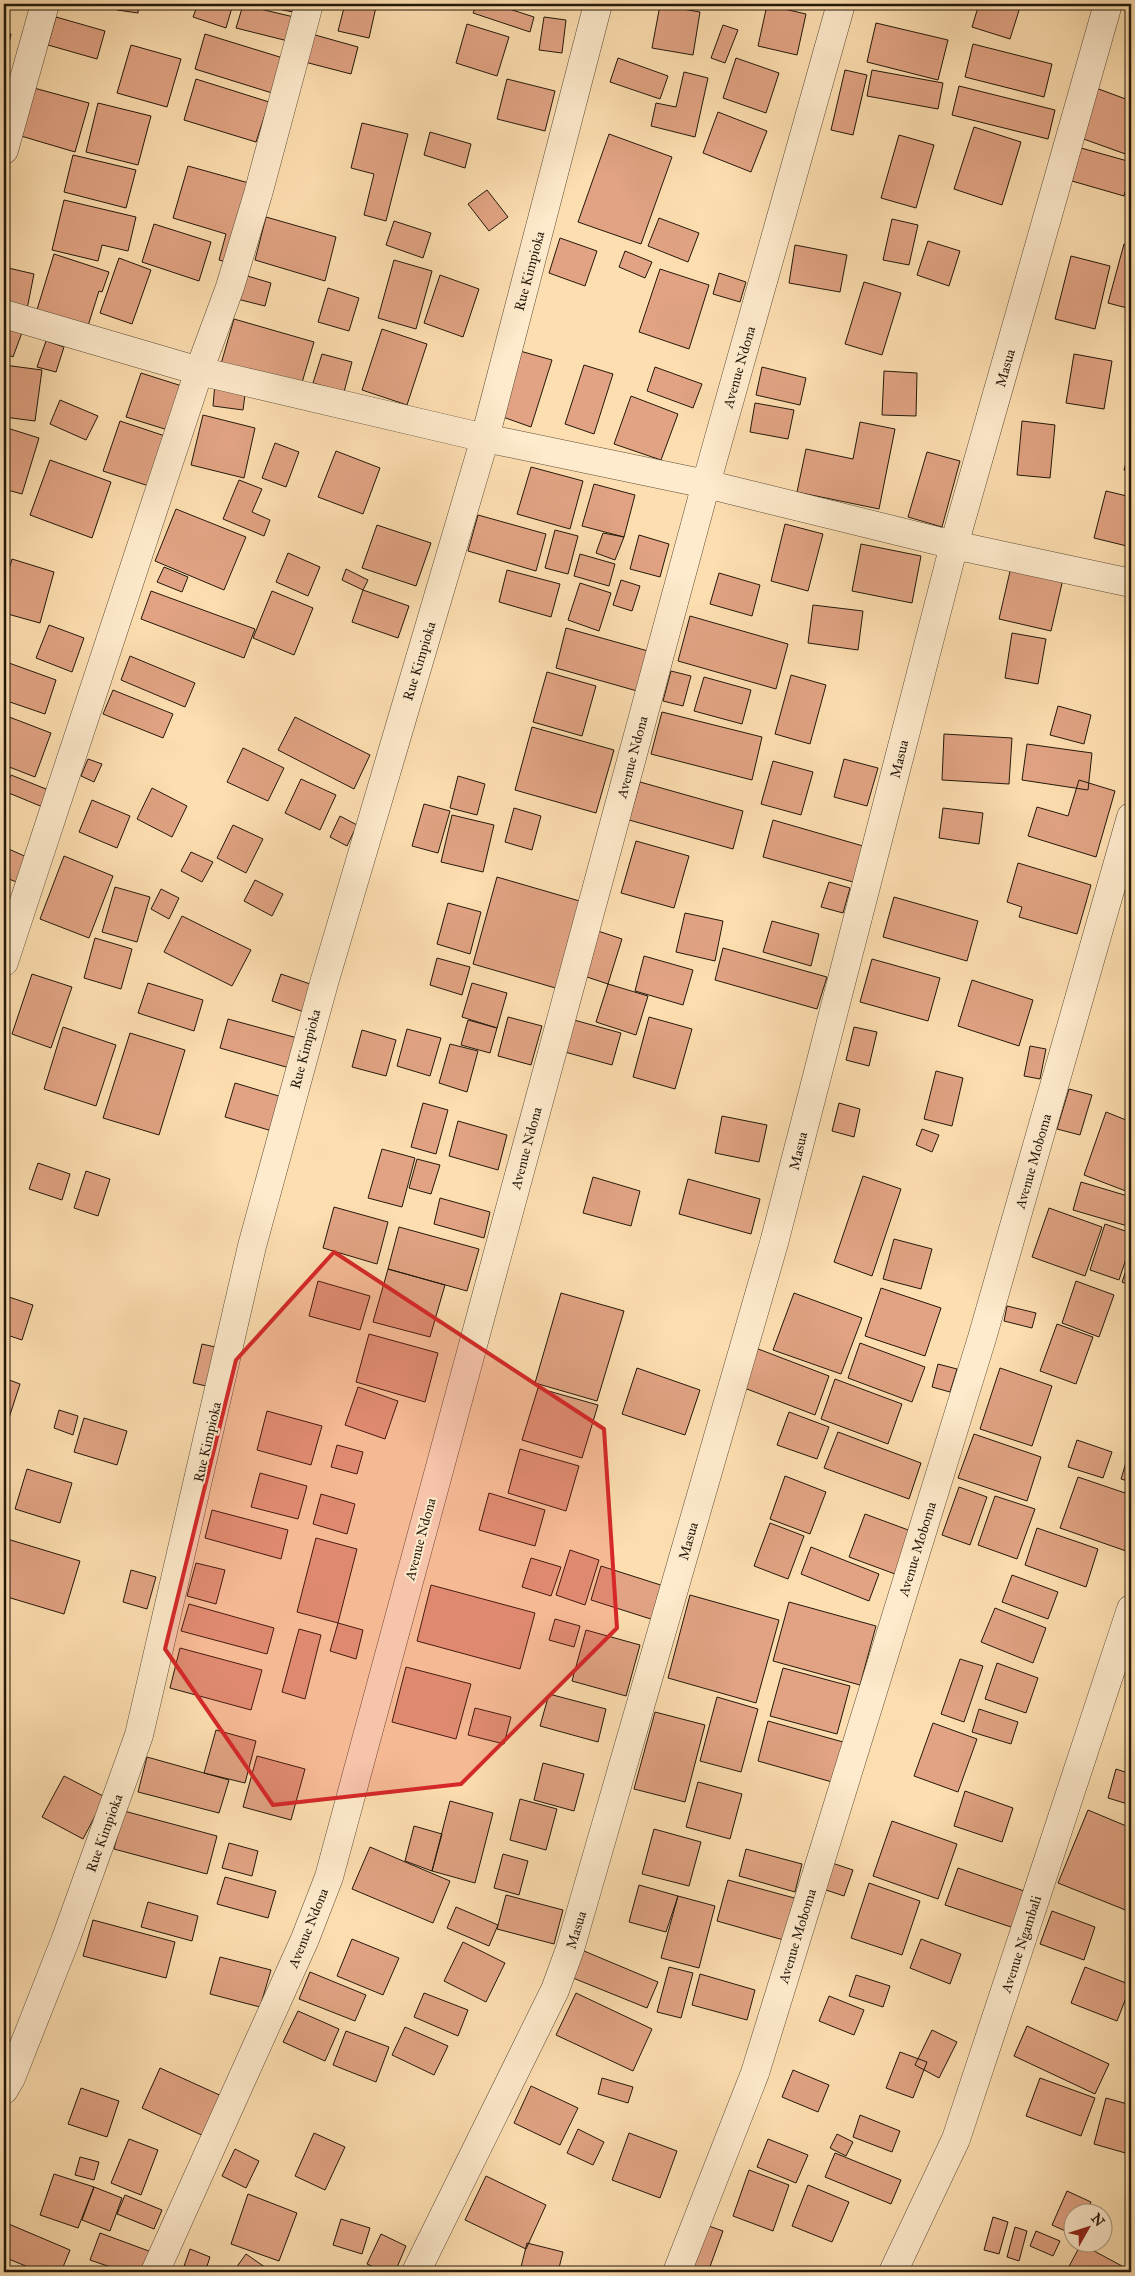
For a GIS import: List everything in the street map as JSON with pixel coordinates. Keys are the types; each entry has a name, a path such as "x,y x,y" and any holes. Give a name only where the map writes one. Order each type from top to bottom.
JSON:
{"street":[{"path":"4,150 45,4"},
{"path":"4,962 199,371 230,287 255,204 309,4"},
{"name":"Rue Kimpioka","path":"4,2090 65,1941 139,1735 252,1246 324,983 485,438 598,4"},
{"name":"Avenue Ndona","path":"155,2272 305,1939 328,1877 706,484 840,4"},
{"name":"Masua","path":"416,2272 555,1990 570,1949 774,1243 954,545 1108,4"},
{"path":"4,314 199,371 485,438 706,484 954,545 1131,583"},
{"name":"Avenue Moboma","path":"676,2272 755,2074 982,1338 1131,817"},
{"name":"Avenue Ngambali","path":"893,2272 956,2139 1131,1608"}],"highlighted area":[{"path":"334,1252 604,1429 617,1628 461,1784 273,1805 165,1649 236,1360"}],"building":[{"path":"117,4 139,4 138,13 117,10"},
{"path":"198,4 233,4 226,28 193,17"},
{"path":"264,4 295,4 293,12 263,6"},
{"path":"345,4 363,4 376,7 369,38 338,31"},
{"path":"477,4 494,4 534,17 530,32 473,13"},
{"path":"979,4 1021,4 1010,39 972,27"},
{"path":"243,5 294,17 288,41 236,28"},
{"path":"660,5 700,12 693,55 652,48"},
{"path":"767,5 806,14 797,55 758,46"},
{"path":"56,17 105,31 97,59 48,45"},
{"path":"544,17 566,20 562,53 539,50"},
{"path":"876,23 948,40 938,80 867,62"},
{"path":"467,24 509,37 497,76 456,63"},
{"path":"723,25 738,30 725,63 711,58"},
{"path":"4,33 11,34 4,66"},
{"path":"308,33 358,47 351,74 301,61"},
{"path":"205,34 283,58 272,93 195,69"},
{"path":"973,44 1052,64 1044,97 965,77"},
{"path":"131,45 181,59 167,107 117,93"},
{"path":"618,58 668,76 660,99 610,82"},
{"path":"736,58 779,73 766,113 723,98"},
{"path":"845,70 867,75 853,135 831,130"},
{"path":"872,70 943,83 938,109 867,96"},
{"path":"684,72 708,78 695,137 651,126 656,103 676,107"},
{"path":"4,74 16,77 10,100 4,99"},
{"path":"196,79 269,102 256,142 184,120"},
{"path":"507,79 555,91 545,131 497,119"},
{"path":"959,86 1055,110 1048,139 952,115"},
{"path":"34,88 89,103 75,152 21,136"},
{"path":"1096,88 1131,101 1131,156 1078,137"},
{"path":"98,103 151,116 138,165 86,152"},
{"path":"718,112 767,131 751,172 703,153"},
{"path":"362,123 408,134 386,221 364,215 374,174 351,168"},
{"path":"974,127 1021,142 1002,205 954,189"},
{"path":"430,132 471,144 465,168 424,155"},
{"path":"609,134 672,157 641,244 578,222"},
{"path":"899,135 934,145 916,208 881,198"},
{"path":"1081,148 1131,162 1131,172 1124,196 1072,181"},
{"path":"73,155 136,170 126,208 64,192"},
{"path":"188,166 256,185 233,264 219,260 226,234 173,218"},
{"path":"487,190 508,217 489,231 468,204"},
{"path":"64,200 136,217 128,251 102,245 98,261 52,250"},
{"path":"266,217 336,237 325,281 255,260"},
{"path":"659,218 699,233 688,262 648,246"},
{"path":"892,219 918,225 909,265 883,260"},
{"path":"394,221 431,233 423,258 386,245"},
{"path":"154,224 211,242 199,281 142,262"},
{"path":"560,238 597,251 585,286 549,273"},
{"path":"928,241 960,251 949,286 917,275"},
{"path":"1124,244 1131,246 1131,309 1108,303"},
{"path":"795,245 847,255 840,292 789,283"},
{"path":"625,251 652,262 645,278 619,267"},
{"path":"54,254 109,272 102,292 99,291 87,329 36,313"},
{"path":"1071,256 1110,266 1095,329 1055,319"},
{"path":"119,258 151,270 132,324 100,313"},
{"path":"394,260 432,271 416,329 378,318"},
{"path":"4,267 34,274 27,309 4,304"},
{"path":"660,269 709,285 689,349 639,332"},
{"path":"719,273 746,282 740,302 713,294"},
{"path":"244,275 271,283 265,306 237,299"},
{"path":"440,275 479,289 463,337 424,323"},
{"path":"864,282 901,293 882,355 845,344"},
{"path":"328,288 359,298 349,331 318,322"},
{"path":"234,319 314,342 301,386 221,364"},
{"path":"4,320 24,327 13,357 4,353"},
{"path":"382,329 427,344 407,405 362,390"},
{"path":"46,341 64,347 56,372 37,367"},
{"path":"520,351 552,360 531,427 500,416"},
{"path":"322,354 352,362 344,392 313,383"},
{"path":"1074,354 1112,361 1104,409 1066,403"},
{"path":"4,365 42,370 35,421 4,417"},
{"path":"584,365 613,374 594,434 565,424"},
{"path":"655,367 702,384 693,408 647,391"},
{"path":"762,367 806,378 800,405 756,395"},
{"path":"884,371 917,373 916,416 882,415"},
{"path":"141,373 182,386 168,430 126,417"},
{"path":"215,383 246,387 243,410 213,406"},
{"path":"631,396 678,414 661,460 614,444"},
{"path":"60,400 98,416 86,440 50,424"},
{"path":"755,403 794,410 788,439 750,432"},
{"path":"203,415 255,428 244,478 191,465"},
{"path":"120,421 171,438 155,488 103,471"},
{"path":"1022,421 1055,425 1050,478 1017,475"},
{"path":"860,422 895,429 879,509 797,492 806,449 853,459"},
{"path":"4,427 39,438 22,494 4,489"},
{"path":"275,443 299,452 286,487 262,478"},
{"path":"1131,446 1131,472 1124,470"},
{"path":"336,451 380,468 363,514 318,497"},
{"path":"927,452 960,461 942,527 908,517"},
{"path":"50,460 111,482 92,538 30,515"},
{"path":"531,467 583,481 570,529 517,514"},
{"path":"239,480 262,489 252,512 270,520 264,536 223,519"},
{"path":"594,484 635,495 624,537 582,526"},
{"path":"1106,491 1131,497 1131,547 1094,538"},
{"path":"176,509 246,537 224,590 155,561"},
{"path":"478,515 546,534 536,571 468,551"},
{"path":"785,524 823,534 808,591 771,581"},
{"path":"377,525 431,543 416,586 362,568"},
{"path":"555,530 578,536 568,574 545,568"},
{"path":"603,533 624,537 615,560 596,553"},
{"path":"639,535 669,544 660,577 630,569"},
{"path":"861,544 921,556 912,603 852,591"},
{"path":"288,553 320,567 308,596 276,582"},
{"path":"580,554 615,564 609,586 574,576"},
{"path":"12,559 54,572 40,623 4,613 4,586"},
{"path":"164,567 188,577 182,592 157,582"},
{"path":"1011,567 1063,579 1051,631 999,619"},
{"path":"346,569 368,580 363,590 342,580"},
{"path":"507,570 560,584 551,617 499,602"},
{"path":"719,573 760,585 752,616 710,604"},
{"path":"621,580 640,586 632,611 613,605"},
{"path":"580,583 611,593 599,631 568,620"},
{"path":"363,590 409,606 398,638 352,622"},
{"path":"151,591 255,629 244,658 141,619"},
{"path":"272,591 313,608 294,655 253,638"},
{"path":"813,605 863,611 858,650 808,643"},
{"path":"690,616 788,644 776,689 678,661"},
{"path":"49,625 84,638 72,672 36,658"},
{"path":"566,628 648,651 637,691 556,668"},
{"path":"1012,633 1046,639 1038,684 1005,678"},
{"path":"130,656 195,683 185,707 121,680"},
{"path":"9,663 56,680 45,714 4,700 4,678"},
{"path":"671,671 691,676 683,706 663,701"},
{"path":"547,672 596,686 582,736 533,722"},
{"path":"791,675 826,685 810,744 775,734"},
{"path":"704,677 751,690 742,724 694,711"},
{"path":"113,690 173,714 163,738 103,714"},
{"path":"1058,706 1091,715 1084,744 1050,735"},
{"path":"662,712 762,737 752,780 651,754"},
{"path":"4,715 51,733 35,777 4,765"},
{"path":"295,717 370,755 354,789 278,750"},
{"path":"532,727 614,750 596,813 515,790"},
{"path":"944,734 1012,738 1009,784 942,780"},
{"path":"1027,744 1092,753 1088,790 1022,780"},
{"path":"243,748 284,768 268,801 227,782"},
{"path":"88,759 102,764 94,782 81,776"},
{"path":"844,759 878,768 867,806 834,797"},
{"path":"773,761 813,772 801,815 761,804"},
{"path":"11,775 51,791 45,808 4,791"},
{"path":"458,776 485,784 477,815 450,808"},
{"path":"301,779 336,795 320,830 285,813"},
{"path":"1079,780 1115,791 1096,857 1028,836 1037,807 1068,816"},
{"path":"640,782 743,811 733,849 629,820"},
{"path":"152,788 187,806 172,837 137,819"},
{"path":"92,800 130,816 117,848 79,832"},
{"path":"424,804 450,811 438,853 412,846"},
{"path":"514,808 541,816 532,850 505,842"},
{"path":"943,808 983,813 979,844 939,838"},
{"path":"452,815 494,825 483,872 441,862"},
{"path":"340,816 357,825 347,846 330,837"},
{"path":"773,820 863,846 853,882 763,857"},
{"path":"233,825 263,839 246,873 217,858"},
{"path":"636,841 689,856 674,908 621,893"},
{"path":"4,847 29,858 19,883 4,877"},
{"path":"191,852 213,862 202,882 181,871"},
{"path":"64,856 113,876 89,938 40,919"},
{"path":"1018,863 1091,885 1077,934 1019,917 1022,907 1007,902"},
{"path":"497,877 583,902 559,989 473,964"},
{"path":"255,880 283,894 272,916 244,901"},
{"path":"829,882 850,888 843,913 821,907"},
{"path":"115,887 150,897 137,942 102,932"},
{"path":"161,889 179,898 169,919 151,909"},
{"path":"894,897 978,921 967,961 883,937"},
{"path":"448,903 481,912 470,954 437,944"},
{"path":"685,913 723,921 715,961 676,952"},
{"path":"182,916 251,950 232,986 164,952"},
{"path":"772,921 819,934 811,966 763,952"},
{"path":"598,931 622,939 608,984 584,976"},
{"path":"95,938 132,949 121,989 84,978"},
{"path":"723,948 827,977 817,1009 715,980"},
{"path":"644,956 693,970 683,1005 635,991"},
{"path":"437,958 470,967 462,995 430,985"},
{"path":"872,959 940,978 928,1021 860,1002"},
{"path":"32,974 72,987 51,1048 12,1034"},
{"path":"281,974 313,985 304,1012 272,1001"},
{"path":"972,980 1033,1000 1019,1046 958,1026"},
{"path":"148,983 203,1000 194,1031 138,1013"},
{"path":"472,983 507,993 497,1028 462,1017"},
{"path":"608,984 648,996 636,1035 596,1022"},
{"path":"508,1017 542,1026 531,1065 498,1056"},
{"path":"649,1017 692,1029 675,1089 633,1077"},
{"path":"228,1019 301,1039 293,1069 220,1048"},
{"path":"468,1020 497,1028 490,1053 461,1045"},
{"path":"574,1020 621,1033 612,1065 565,1052"},
{"path":"63,1027 116,1045 96,1106 44,1089"},
{"path":"854,1027 877,1032 869,1066 846,1060"},
{"path":"407,1029 441,1038 430,1076 397,1066"},
{"path":"362,1030 396,1040 386,1076 352,1067"},
{"path":"130,1033 185,1050 159,1135 103,1118"},
{"path":"450,1044 478,1051 467,1092 439,1083"},
{"path":"1030,1046 1046,1049 1040,1079 1024,1076"},
{"path":"936,1071 963,1078 952,1126 924,1119"},
{"path":"235,1083 282,1097 272,1131 225,1117"},
{"path":"1069,1089 1092,1095 1080,1135 1057,1129"},
{"path":"423,1103 448,1110 436,1154 411,1147"},
{"path":"839,1103 860,1109 854,1137 832,1131"},
{"path":"1106,1112 1131,1122 1131,1193 1084,1175"},
{"path":"722,1116 767,1125 759,1162 715,1153"},
{"path":"458,1121 507,1135 498,1170 449,1156"},
{"path":"922,1129 939,1135 932,1152 916,1145"},
{"path":"382,1149 415,1158 402,1207 368,1198"},
{"path":"417,1159 440,1165 431,1194 409,1188"},
{"path":"38,1163 70,1174 62,1200 29,1189"},
{"path":"86,1171 110,1179 98,1216 74,1208"},
{"path":"863,1176 901,1189 872,1276 834,1262"},
{"path":"593,1177 640,1191 631,1226 583,1213"},
{"path":"688,1179 760,1199 751,1234 679,1214"},
{"path":"1081,1182 1131,1197 1131,1227 1073,1210"},
{"path":"440,1198 490,1212 484,1238 434,1224"},
{"path":"334,1207 388,1222 377,1264 323,1248"},
{"path":"1049,1208 1102,1227 1085,1276 1032,1257"},
{"path":"1105,1224 1131,1233 1131,1244 1119,1280 1090,1270"},
{"path":"399,1227 479,1249 467,1291 388,1269"},
{"path":"894,1239 932,1249 921,1289 883,1279"},
{"path":"1131,1256 1131,1286 1122,1282"},
{"path":"388,1269 445,1285 430,1337 373,1322"},
{"path":"318,1281 370,1296 360,1330 309,1316"},
{"path":"1076,1281 1114,1295 1099,1337 1062,1323"},
{"path":"881,1288 941,1308 925,1356 865,1336"},
{"path":"561,1293 624,1311 597,1401 535,1383"},
{"path":"794,1293 862,1318 841,1374 773,1350"},
{"path":"6,1296 33,1305 22,1340 4,1334 4,1304"},
{"path":"1007,1306 1036,1313 1032,1328 1004,1321"},
{"path":"1057,1324 1093,1337 1076,1384 1040,1371"},
{"path":"369,1334 438,1353 425,1402 356,1382"},
{"path":"860,1343 925,1367 912,1402 848,1378"},
{"path":"202,1344 224,1349 215,1388 193,1383"},
{"path":"753,1347 829,1376 815,1415 739,1386"},
{"path":"938,1364 957,1369 950,1392 932,1387"},
{"path":"637,1368 700,1390 685,1435 622,1414"},
{"path":"1000,1368 1052,1386 1032,1446 980,1429"},
{"path":"4,1378 20,1384 7,1424 4,1423"},
{"path":"835,1379 902,1404 888,1444 821,1419"},
{"path":"358,1387 398,1401 385,1439 345,1425"},
{"path":"538,1388 598,1405 582,1458 522,1440"},
{"path":"59,1410 78,1416 73,1435 54,1428"},
{"path":"267,1411 322,1426 311,1465 257,1450"},
{"path":"789,1412 829,1427 817,1459 777,1445"},
{"path":"84,1418 127,1431 117,1465 74,1452"},
{"path":"838,1432 921,1463 909,1499 824,1468"},
{"path":"974,1434 1041,1457 1027,1501 958,1478"},
{"path":"1077,1440 1112,1452 1103,1478 1068,1467"},
{"path":"337,1445 363,1452 357,1474 331,1467"},
{"path":"1131,1446 1131,1482 1121,1479"},
{"path":"520,1449 579,1466 566,1511 508,1493"},
{"path":"27,1469 72,1483 60,1523 15,1509"},
{"path":"260,1473 307,1486 298,1519 251,1507"},
{"path":"785,1476 826,1492 810,1534 770,1519"},
{"path":"1078,1477 1131,1495 1131,1546 1129,1552 1060,1528"},
{"path":"959,1487 987,1497 970,1545 942,1535"},
{"path":"489,1493 545,1510 535,1546 479,1530"},
{"path":"321,1494 355,1504 347,1534 313,1524"},
{"path":"995,1496 1035,1509 1017,1559 978,1545"},
{"path":"212,1510 288,1530 281,1559 205,1538"},
{"path":"865,1514 911,1531 895,1574 849,1557"},
{"path":"770,1523 804,1536 788,1579 754,1566"},
{"path":"1037,1528 1098,1549 1086,1587 1025,1565"},
{"path":"4,1538 80,1561 64,1614 4,1596"},
{"path":"316,1538 357,1549 338,1623 297,1612"},
{"path":"811,1547 879,1574 869,1601 801,1574"},
{"path":"570,1550 599,1560 585,1605 556,1595"},
{"path":"531,1558 561,1567 551,1596 522,1587"},
{"path":"196,1563 225,1570 216,1604 187,1596"},
{"path":"601,1566 667,1587 657,1621 591,1600"},
{"path":"131,1570 156,1577 147,1609 123,1602"},
{"path":"1012,1575 1058,1592 1048,1619 1002,1602"},
{"path":"431,1585 535,1613 520,1669 417,1641"},
{"path":"690,1595 779,1620 756,1703 668,1678"},
{"path":"789,1602 876,1626 860,1685 773,1661"},
{"path":"189,1604 274,1628 267,1654 181,1631"},
{"path":"995,1608 1046,1628 1033,1663 981,1642"},
{"path":"555,1619 580,1626 574,1647 549,1640"},
{"path":"338,1623 363,1630 356,1659 330,1651"},
{"path":"299,1629 321,1635 305,1699 282,1692"},
{"path":"586,1630 640,1645 626,1696 572,1681"},
{"path":"180,1648 262,1670 251,1710 170,1688"},
{"path":"960,1659 983,1666 964,1722 941,1714"},
{"path":"997,1663 1038,1678 1026,1713 985,1699"},
{"path":"406,1667 471,1684 456,1739 392,1722"},
{"path":"783,1668 850,1686 837,1734 770,1716"},
{"path":"549,1694 606,1709 598,1742 540,1726"},
{"path":"717,1697 758,1709 741,1772 700,1761"},
{"path":"475,1708 511,1717 504,1744 468,1735"},
{"path":"979,1709 1018,1722 1011,1744 972,1732"},
{"path":"655,1712 705,1725 685,1802 634,1789"},
{"path":"768,1721 843,1742 832,1782 758,1761"},
{"path":"933,1723 977,1739 958,1792 914,1776"},
{"path":"216,1730 256,1741 245,1783 204,1773"},
{"path":"257,1756 305,1769 291,1820 243,1807"},
{"path":"147,1757 229,1780 219,1813 138,1792"},
{"path":"543,1763 584,1774 574,1811 534,1800"},
{"path":"1116,1769 1131,1774 1131,1805 1108,1798"},
{"path":"64,1776 105,1797 83,1839 42,1817"},
{"path":"698,1782 742,1794 730,1839 686,1827"},
{"path":"965,1791 1013,1808 1002,1842 954,1826"},
{"path":"520,1799 557,1809 546,1850 510,1840"},
{"path":"450,1801 493,1813 475,1883 432,1871"},
{"path":"1088,1810 1131,1828 1131,1903 1128,1911 1058,1883"},
{"path":"124,1811 217,1836 207,1874 114,1849"},
{"path":"892,1821 957,1844 938,1899 873,1876"},
{"path":"414,1826 442,1834 432,1871 405,1861"},
{"path":"654,1829 701,1842 689,1886 642,1874"},
{"path":"229,1843 258,1851 252,1876 222,1868"},
{"path":"370,1847 450,1881 433,1923 352,1889"},
{"path":"746,1849 802,1864 795,1892 739,1876"},
{"path":"503,1854 528,1861 519,1895 494,1888"},
{"path":"832,1863 853,1870 844,1896 823,1889"},
{"path":"958,1868 1027,1892 1014,1928 945,1905"},
{"path":"225,1877 276,1891 268,1918 217,1904"},
{"path":"728,1880 798,1899 787,1941 717,1921"},
{"path":"869,1883 920,1901 902,1955 851,1938"},
{"path":"639,1885 678,1896 666,1932 629,1922"},
{"path":"506,1895 563,1910 554,1944 497,1929"},
{"path":"678,1896 715,1906 699,1968 661,1958"},
{"path":"148,1902 198,1916 192,1941 141,1927"},
{"path":"456,1907 498,1925 489,1946 447,1928"},
{"path":"1052,1911 1095,1927 1084,1960 1040,1944"},
{"path":"93,1920 175,1942 166,1978 83,1956"},
{"path":"352,1939 399,1958 383,1995 337,1976"},
{"path":"921,1939 961,1954 950,1984 910,1968"},
{"path":"463,1942 505,1963 486,2002 444,1981"},
{"path":"584,1951 658,1982 647,2008 573,1978"},
{"path":"220,1957 271,1970 260,2007 210,1994"},
{"path":"669,1967 693,1973 681,2018 657,2012"},
{"path":"1085,1967 1131,1985 1117,2021 1071,2003"},
{"path":"310,1972 366,1995 355,2021 299,1999"},
{"path":"700,1974 755,1990 747,2020 692,2005"},
{"path":"856,1975 890,1986 883,2007 849,1996"},
{"path":"424,1993 468,2010 458,2036 414,2017"},
{"path":"576,1993 652,2029 633,2071 556,2035"},
{"path":"829,1996 864,2010 854,2035 819,2021"},
{"path":"298,2011 339,2029 325,2061 283,2042"},
{"path":"1027,2026 1109,2064 1095,2094 1014,2056"},
{"path":"405,2027 448,2046 434,2075 392,2055"},
{"path":"932,2030 957,2042 939,2078 915,2065"},
{"path":"346,2031 389,2047 376,2082 333,2065"},
{"path":"900,2052 927,2062 913,2098 886,2088"},
{"path":"160,2068 224,2097 206,2137 142,2108"},
{"path":"793,2070 829,2085 818,2112 782,2097"},
{"path":"602,2078 633,2087 628,2103 598,2094"},
{"path":"1040,2078 1095,2098 1081,2136 1026,2116"},
{"path":"531,2086 578,2108 560,2145 514,2123"},
{"path":"81,2088 119,2101 107,2137 68,2124"},
{"path":"1106,2098 1131,2105 1131,2147 1129,2154 1094,2144"},
{"path":"860,2115 900,2131 892,2152 853,2137"},
{"path":"578,2129 604,2142 593,2165 567,2153"},
{"path":"314,2133 345,2147 325,2190 295,2176"},
{"path":"629,2133 677,2151 660,2198 612,2180"},
{"path":"837,2134 853,2142 846,2156 830,2148"},
{"path":"129,2139 158,2150 141,2195 111,2183"},
{"path":"768,2139 808,2155 796,2183 757,2167"},
{"path":"235,2149 259,2161 246,2188 222,2176"},
{"path":"835,2153 901,2180 891,2204 825,2177"},
{"path":"80,2157 99,2162 94,2180 75,2175"},
{"path":"749,2170 789,2185 773,2231 733,2216"},
{"path":"54,2174 94,2187 78,2228 40,2215"},
{"path":"486,2176 546,2205 526,2249 465,2220"},
{"path":"808,2185 849,2202 832,2242 792,2226"},
{"path":"94,2187 122,2198 110,2231 82,2220"},
{"path":"1067,2191 1091,2202 1090,2204 1062,2204 1062,2230 1052,2225"},
{"path":"248,2194 297,2213 279,2261 231,2244"},
{"path":"125,2195 162,2210 154,2229 117,2214"},
{"path":"993,2217 1008,2222 999,2254 984,2250"},
{"path":"341,2219 370,2228 362,2254 333,2245"},
{"path":"4,2222 70,2250 61,2272 40,2272 4,2257"},
{"path":"703,2224 723,2231 708,2272 688,2267"},
{"path":"1015,2227 1027,2231 1019,2261 1007,2257"},
{"path":"1036,2231 1060,2241 1053,2256 1030,2246"},
{"path":"100,2233 157,2254 150,2272 125,2272 90,2260"},
{"path":"381,2234 406,2246 395,2272 385,2272 367,2264"},
{"path":"527,2243 563,2252 558,2272 542,2272 521,2267"},
{"path":"190,2249 210,2257 205,2272 193,2272 183,2269"},
{"path":"246,2254 272,2272 233,2272"},
{"path":"1076,2254 1100,2254 1122,2266 1119,2272 1066,2272"}]}
